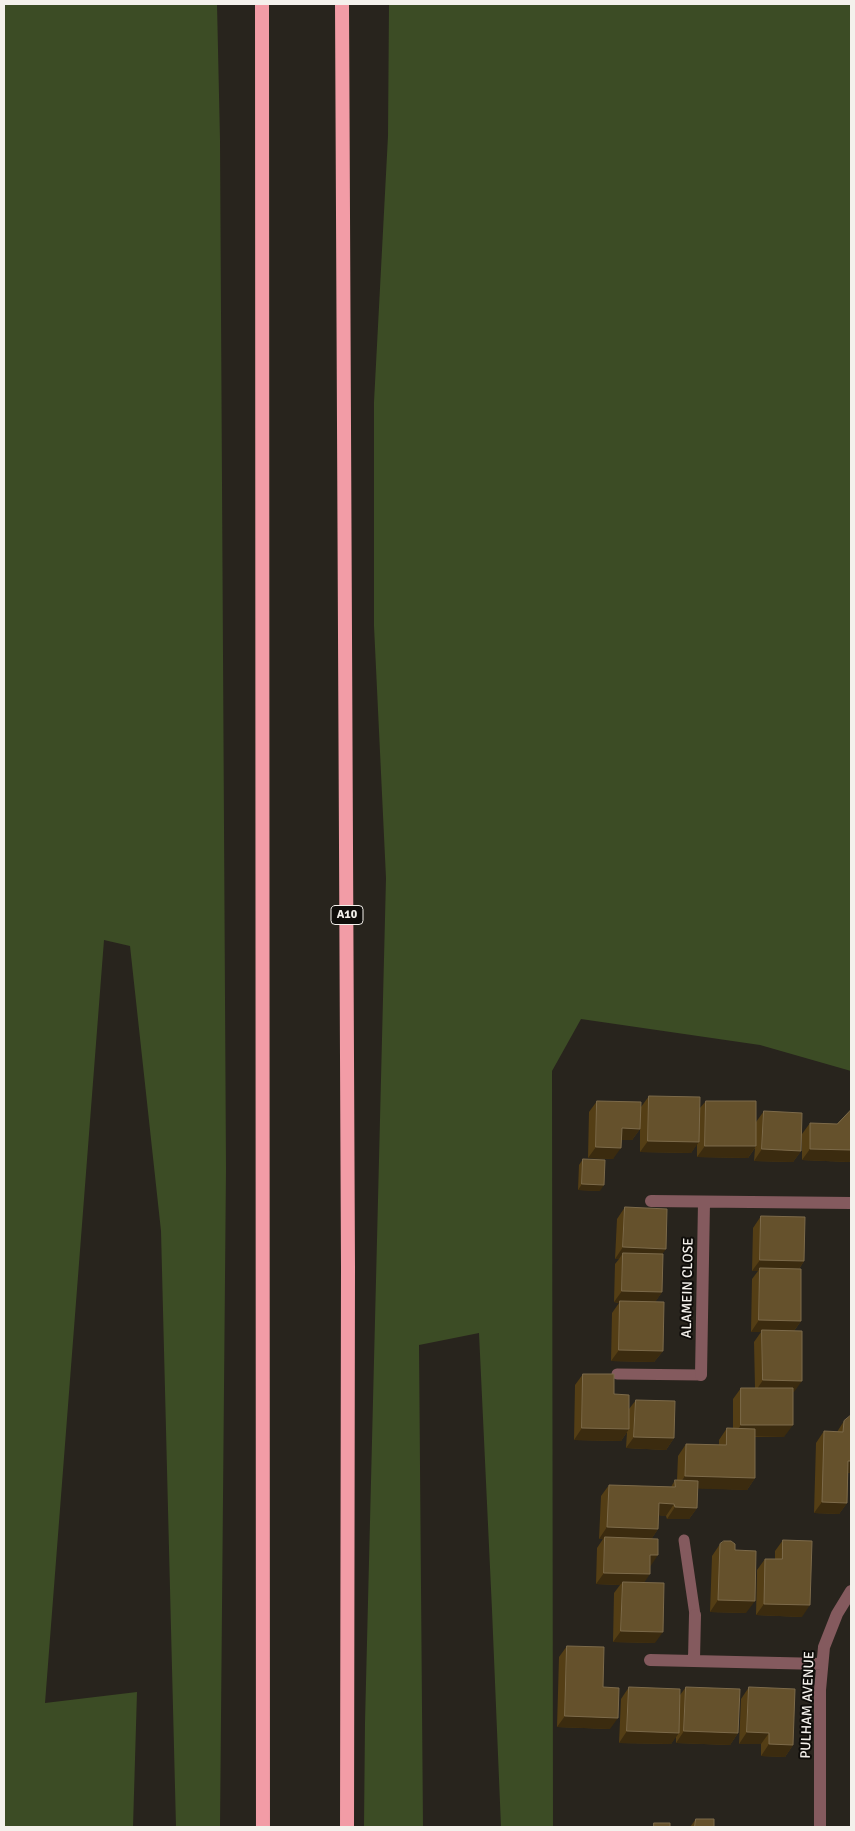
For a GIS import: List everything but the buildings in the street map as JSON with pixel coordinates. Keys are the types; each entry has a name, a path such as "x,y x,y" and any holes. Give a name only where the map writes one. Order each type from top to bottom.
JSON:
{"highway":[{"path":"262,4 263,1827"},
{"name":"A10","path":"342,4 348,1256 346,1827"}],"street":[{"path":"651,1201 851,1203"},
{"name":"ALAMEIN CLOSE","path":"701,1375 704,1202"},
{"name":"PULHAM AVENUE","path":"820,1827 820,1690 824,1647 837,1614 851,1591"},
{"path":"694,1660 695,1615"},
{"path":"650,1660 822,1664"}],"lane":[{"path":"617,1374 701,1375"},
{"path":"684,1540 695,1615"}],"green space":[{"path":"4,4 217,4 220,140 226,1168 220,1827 176,1827 161,1231 130,946 104,940 45,1703 137,1692 133,1827 4,1827"},
{"path":"389,4 851,4 851,1071 760,1045 581,1019 552,1071 553,1827 501,1827 479,1333 419,1345 423,1827 364,1827 386,878 374,626 374,402 388,136"}]}
